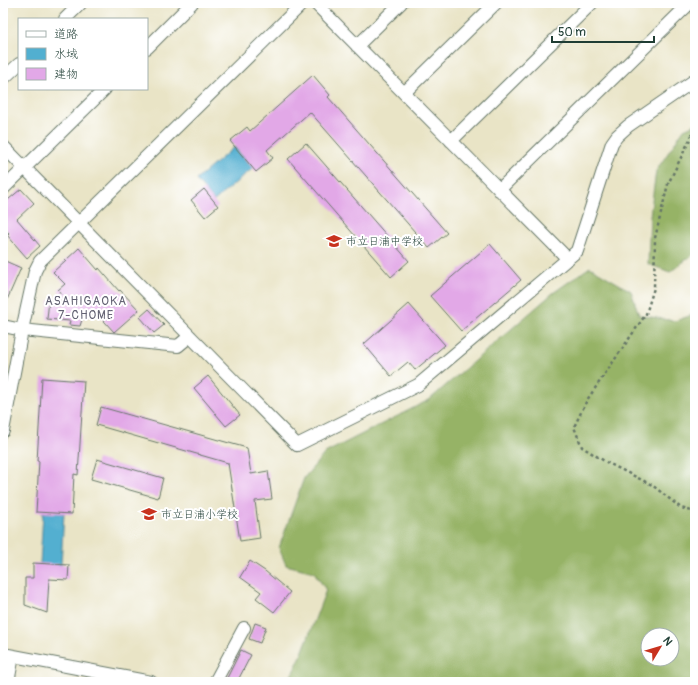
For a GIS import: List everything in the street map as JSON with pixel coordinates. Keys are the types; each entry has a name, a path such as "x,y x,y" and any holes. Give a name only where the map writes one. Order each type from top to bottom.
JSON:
{"street":[{"path":"65,18 81,3"},
{"path":"148,47 192,3"},
{"path":"3,431 22,330 35,271 40,261 303,3"},
{"path":"315,3 568,259"},
{"path":"358,46 401,3"},
{"path":"404,93 496,3"},
{"path":"451,141 592,3"},
{"path":"499,190 690,3"},
{"path":"3,79 18,65"},
{"path":"3,146 297,445 418,385 578,251 612,143 628,126 695,80"},
{"path":"3,189 104,90"},
{"path":"3,326 22,330 178,346 190,336"},
{"path":"215,682 244,628"},
{"path":"8,682 8,655 151,682"}],"path":[{"path":"695,129 668,184 655,238 654,288 646,314 587,400 574,427 582,447 606,462 652,485 681,508 695,512"}],"green space":[{"path":"695,124 695,253 670,272 648,264 650,216 656,171 684,129"},
{"path":"590,267 631,291 639,315 675,321 695,314 695,682 288,682 301,656 326,590 314,572 286,565 279,548 304,478 325,453 429,400 553,293"}],"water":[{"path":"234,147 253,168 214,201 196,180"},
{"path":"43,512 64,513 61,565 40,564"}],"building":[{"path":"313,75 330,95 328,97 447,233 429,248 310,112 267,150 273,158 256,172 230,141 247,127 250,131"},
{"path":"306,143 409,261 391,277 288,159"},
{"path":"21,189 34,203 17,219 40,246 27,258 7,235 9,233 3,227 3,204"},
{"path":"204,189 218,206 205,217 191,200"},
{"path":"490,244 521,280 461,331 430,296"},
{"path":"79,248 98,270 99,268 119,291 120,290 139,310 114,332 96,312 94,317 84,313 80,326 69,325 70,321 47,319 49,300 68,302 58,290 65,284 53,272"},
{"path":"3,260 21,268 3,309"},
{"path":"409,304 445,345 415,370 408,362 391,376 364,344"},
{"path":"149,309 164,325 154,333 140,317"},
{"path":"208,376 240,415 226,426 194,388"},
{"path":"42,378 84,381 78,475 74,474 72,514 36,512 39,461 37,461"},
{"path":"101,407 247,448 251,474 268,471 272,499 255,501 260,538 240,541 228,463 96,425"},
{"path":"97,459 163,478 158,498 91,479"},
{"path":"250,561 265,571 290,592 274,612 256,598 261,592 240,577"},
{"path":"33,563 69,565 68,580 49,579 47,613 25,605 25,578 33,578"},
{"path":"255,623 266,627 260,643 249,639"},
{"path":"241,650 251,655 237,682 225,682"}],"place":[{"name":"市立日浦中学校","path":"334,241"},
{"name":"市立日浦小学校","path":"149,514"}],"district":[{"name":"ASAHIGAOKA 7-CHOME","path":"86,308"}]}
